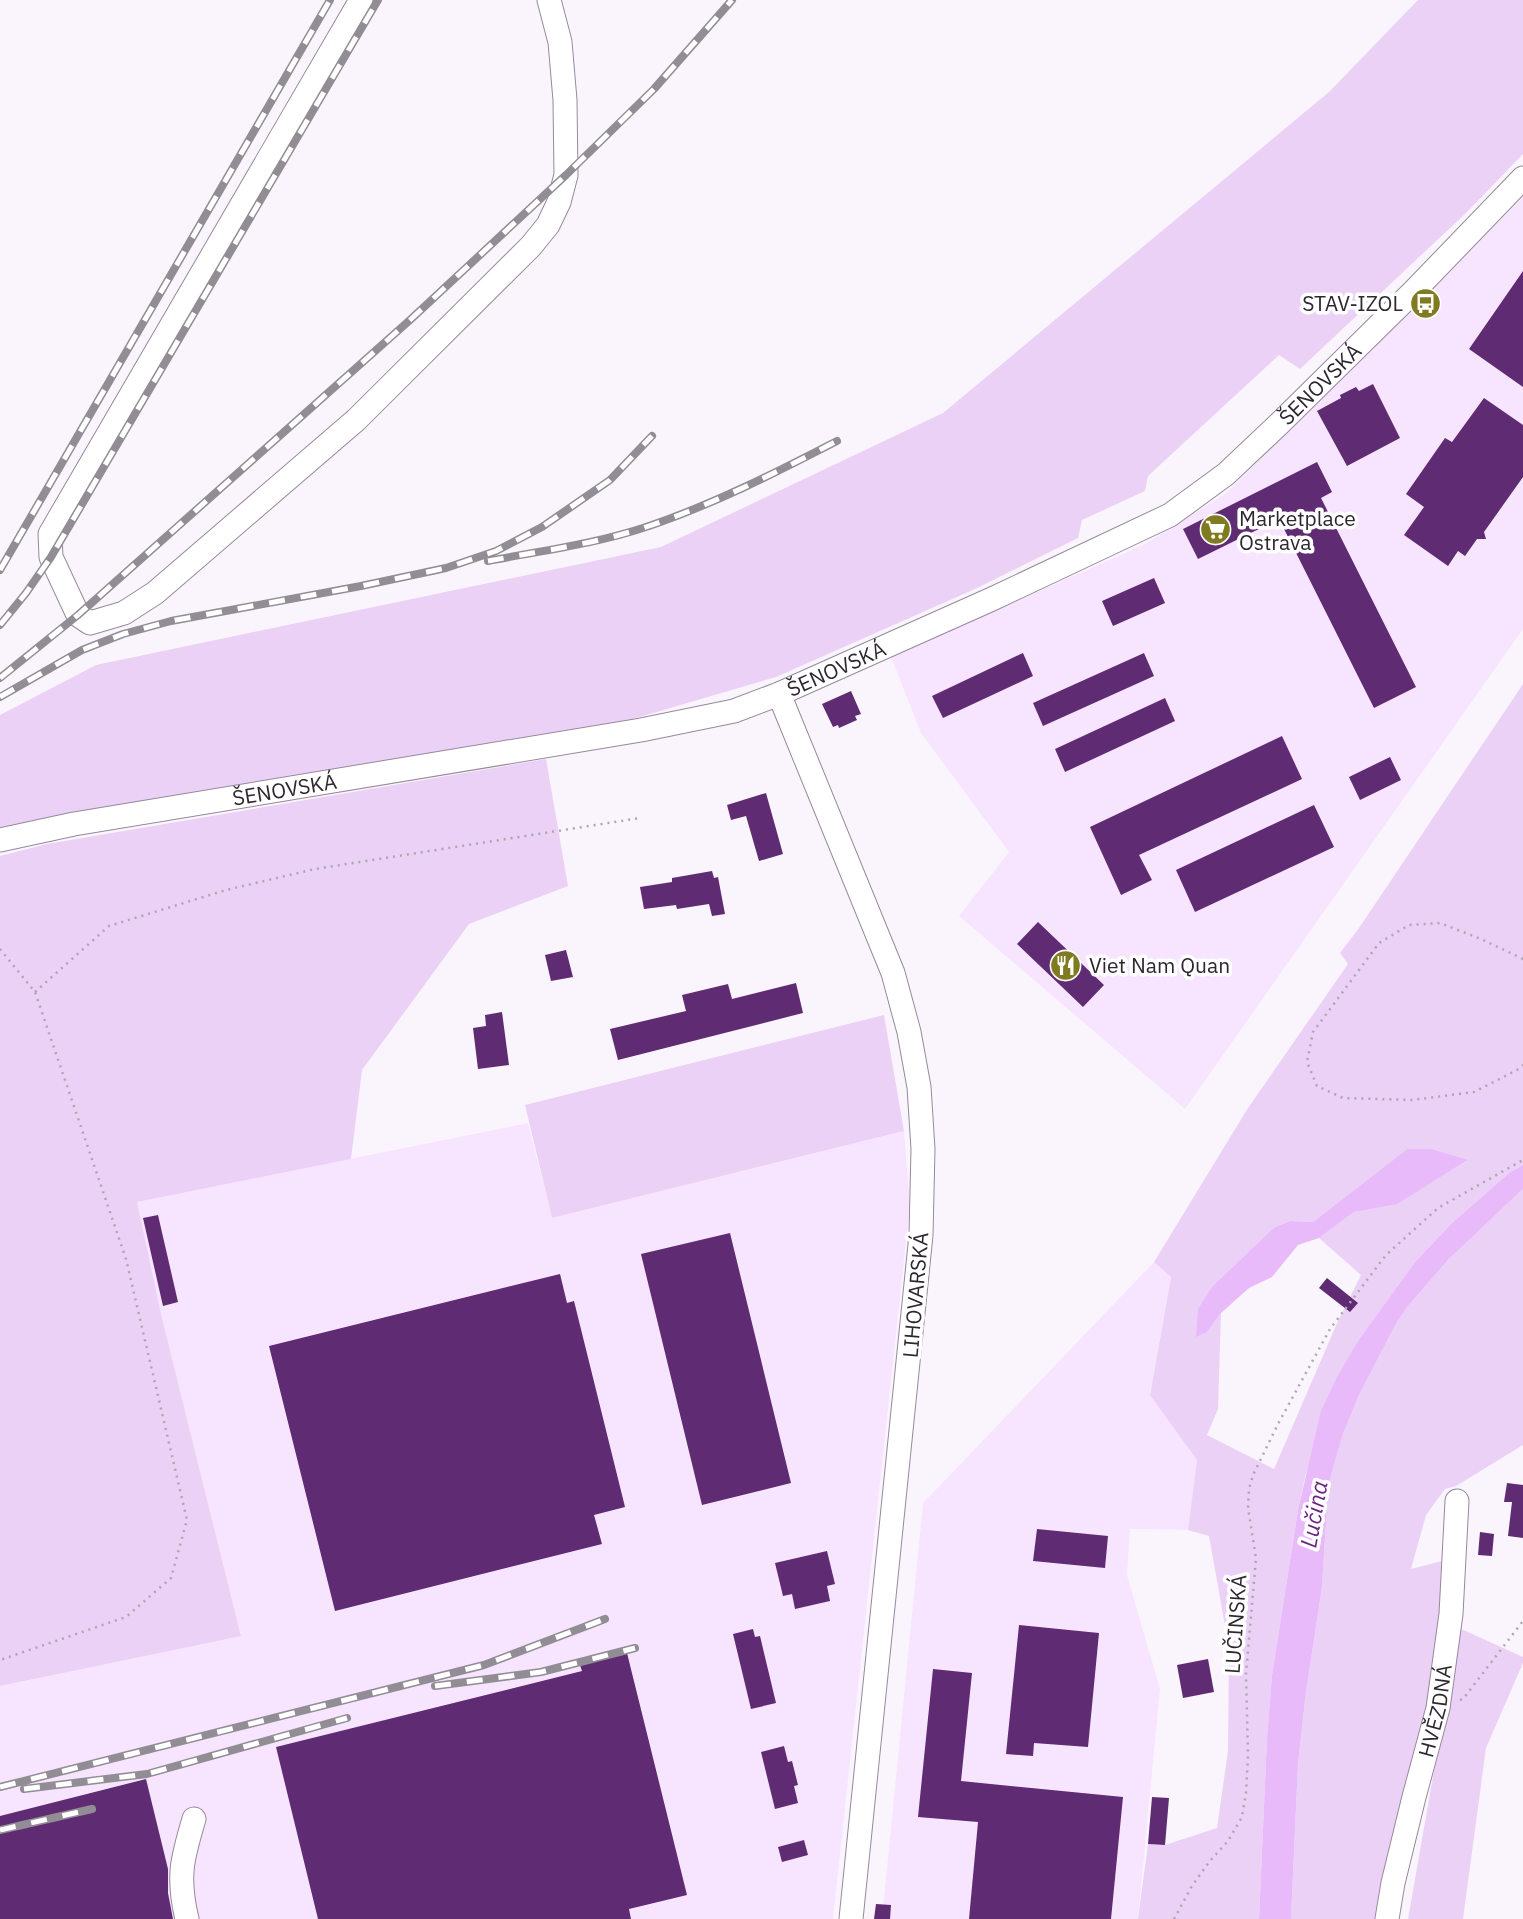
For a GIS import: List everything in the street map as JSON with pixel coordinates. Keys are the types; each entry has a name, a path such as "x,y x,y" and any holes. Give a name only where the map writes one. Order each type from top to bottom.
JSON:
{"street":[{"path":"362,0 50,534 51,557 78,615 90,623 124,613 155,593 356,420 531,246 548,225 559,202 566,175 565,100 560,42 549,0"},
{"name":"ŠENOVSKÁ","path":"0,840 74,824 668,725 734,711 779,694 1170,515 1226,474 1280,423 1413,292 1523,178"},
{"name":"LIHOVARSKÁ","path":"779,694 893,973 909,1032 919,1087 923,1149 921,1235 851,1919"},
{"name":"HVĚZDNÁ","path":"1387,1919 1414,1797 1438,1709 1451,1614 1457,1501"},
{"path":"187,1919 181,1874 194,1819"}],"path":[{"path":"35,992 109,926 226,890 315,869 640,818"},
{"path":"1523,959 1440,923 1409,925 1379,943 1313,1032 1307,1062 1317,1086 1342,1098 1412,1101 1474,1092 1523,1065"},
{"path":"0,949 35,992 126,1259 187,1520 171,1578 126,1617 0,1660"},
{"name":"LUČINSKÁ","path":"1174,1919 1192,1886 1209,1861 1228,1841 1242,1818 1248,1756 1246,1674 1256,1558 1248,1508 1253,1475 1330,1329 1386,1255 1438,1208 1523,1160"},
{"path":"1438,1709 1462,1699 1523,1620"}],"shaded area":[{"path":"1418,0 1523,0 1523,154 1466,213 1300,369 1279,355 1148,476 1145,491 1082,520 1078,538 975,589 776,677 633,719 67,814 0,832 0,715 96,665 661,547 943,413 1329,92"},
{"path":"1523,197 1523,629 1185,1109 959,916 1009,852 921,733 891,657 1145,544 1225,494"},
{"path":"1523,684 1523,1165 1509,1173 1452,1223 1415,1262 1360,1338 1306,1473 1272,1675 1259,1919 1138,1919 1148,1844 1165,1845 1217,1828 1228,1751 1229,1648 1209,1536 1188,1530 1197,1460 1150,1395 1171,1277 1154,1262 1248,1108 1348,964 1340,953","holes":["1407,1149 1467,1161 1397,1203 1354,1212 1319,1238 1361,1275 1338,1321 1274,1469 1207,1435 1218,1409 1221,1313 1207,1332 1275,1227 1290,1221 1313,1222"]},
{"path":"546,759 568,886 469,924 362,1070 351,1159 137,1202 161,1314 241,1636 0,1686 0,856 47,844"},
{"path":"884,1015 904,1131 552,1218 525,1105"},
{"path":"528,1123 552,1218 904,1131 910,1204 833,1919 0,1919 0,1686 241,1635 136,1202"},
{"path":"1523,1189 1523,1445 1456,1486 1445,1489 1426,1515 1411,1569 1446,1560 1436,1685 1382,1919 1291,1919 1298,1764 1322,1587 1331,1475 1343,1434 1359,1395 1408,1306 1449,1259"},
{"path":"1154,1262 1171,1276 1150,1394 1197,1460 1188,1530 1130,1529 1127,1575 1160,1689 1138,1919 882,1919 923,1503"},
{"path":"1459,1628 1523,1657 1523,1663 1486,1748 1463,1919 1408,1919"}],"water":[{"path":"1407,1149 1431,1149 1468,1160 1397,1204 1354,1212 1319,1238 1298,1245 1272,1277 1249,1288 1221,1313 1207,1332 1196,1337 1198,1309 1212,1287 1275,1227 1290,1221 1313,1222"},
{"name":"Lučina","path":"1523,1165 1523,1189 1449,1259 1397,1322 1359,1395 1343,1434 1331,1475 1322,1587 1298,1764 1291,1919 1259,1919 1272,1675 1298,1510 1321,1411 1360,1338 1415,1262 1452,1223 1509,1173"}],"building":[{"path":"1523,271 1523,387 1469,349"},
{"path":"1373,384 1400,438 1347,466 1317,411 1356,387 1359,391"},
{"path":"1484,398 1523,425 1523,477 1484,532 1486,539 1477,539 1465,556 1458,551 1448,566 1404,535 1424,507 1406,494 1445,438 1452,442"},
{"path":"1317,462 1332,492 1321,498 1416,687 1374,708 1279,519 1198,559 1183,529"},
{"path":"1154,578 1165,603 1113,626 1102,601"},
{"path":"1023,653 1033,676 943,718 932,696"},
{"path":"1144,653 1154,676 1043,726 1033,703"},
{"path":"851,691 861,714 855,716 857,720 839,728 838,725 833,727 822,704"},
{"path":"1165,698 1175,721 1065,772 1055,749"},
{"path":"1282,736 1302,779 1139,855 1152,880 1121,895 1090,827"},
{"path":"1390,757 1401,780 1360,800 1349,777"},
{"path":"766,793 783,854 759,861 746,816 731,820 727,805"},
{"path":"1314,805 1334,847 1195,912 1176,870"},
{"path":"712,871 714,878 718,877 725,914 712,916 709,904 677,909 676,905 644,909 640,887"},
{"path":"1038,922 1104,985 1083,1007 1017,944"},
{"path":"566,950 573,977 551,981 545,955"},
{"path":"796,983 803,1013 618,1060 610,1029 686,1011 682,995 728,984 732,999"},
{"path":"502,1012 509,1065 478,1069 473,1028 486,1026 485,1015"},
{"path":"158,1215 178,1302 163,1306 143,1218"},
{"path":"730,1233 791,1483 702,1505 641,1254"},
{"path":"560,1274 567,1303 574,1301 625,1507 594,1515 602,1544 335,1611 269,1346"},
{"path":"1327,1278 1358,1303 1350,1312 1319,1288"},
{"path":"1507,1483 1523,1485 1523,1538 1508,1536 1512,1502 1504,1502"},
{"path":"1037,1529 1108,1536 1105,1568 1033,1561"},
{"path":"1480,1532 1494,1534 1492,1556 1478,1555"},
{"path":"827,1551 835,1584 827,1586 830,1601 795,1609 792,1594 783,1596 775,1563"},
{"path":"1019,1625 1099,1633 1088,1747 1034,1743 1033,1756 1006,1754"},
{"path":"753,1629 755,1637 760,1636 776,1703 751,1709 733,1634"},
{"path":"627,1653 687,1895 629,1909 631,1919 318,1919 276,1747 582,1671 580,1665"},
{"path":"1208,1659 1214,1692 1183,1698 1177,1665"},
{"path":"933,1669 972,1673 961,1781 1123,1797 1111,1919 969,1919 978,1822 918,1817"},
{"path":"784,1746 788,1762 792,1761 798,1785 794,1786 798,1803 775,1809 761,1752"},
{"path":"146,1779 168,1869 168,1893 173,1919 0,1919 0,1816"},
{"path":"1152,1797 1169,1798 1165,1845 1148,1844"},
{"path":"804,1840 808,1855 782,1862 778,1847"},
{"path":"876,1904 891,1905 890,1919 874,1919"}],"railway":[{"path":"0,570 330,0"},
{"path":"0,625 51,557 378,0"},
{"path":"0,678 78,615 410,320 654,89 732,0"},
{"path":"0,697 82,650 123,634 171,621 446,568 496,551 542,527 610,480 652,436"},
{"path":"488,561 587,543 646,527 719,499 837,441"},
{"path":"0,1787 484,1665 605,1619"},
{"path":"435,1686 541,1672 635,1648"},
{"path":"24,1789 147,1774 347,1718"},
{"path":"0,1830 92,1809"}],"place":[{"name":"STAV-IZOL","path":"1426,303"},
{"name":"Marketplace Ostrava","path":"1216,530"},
{"name":"Viet Nam Quan","path":"1066,965"}]}
